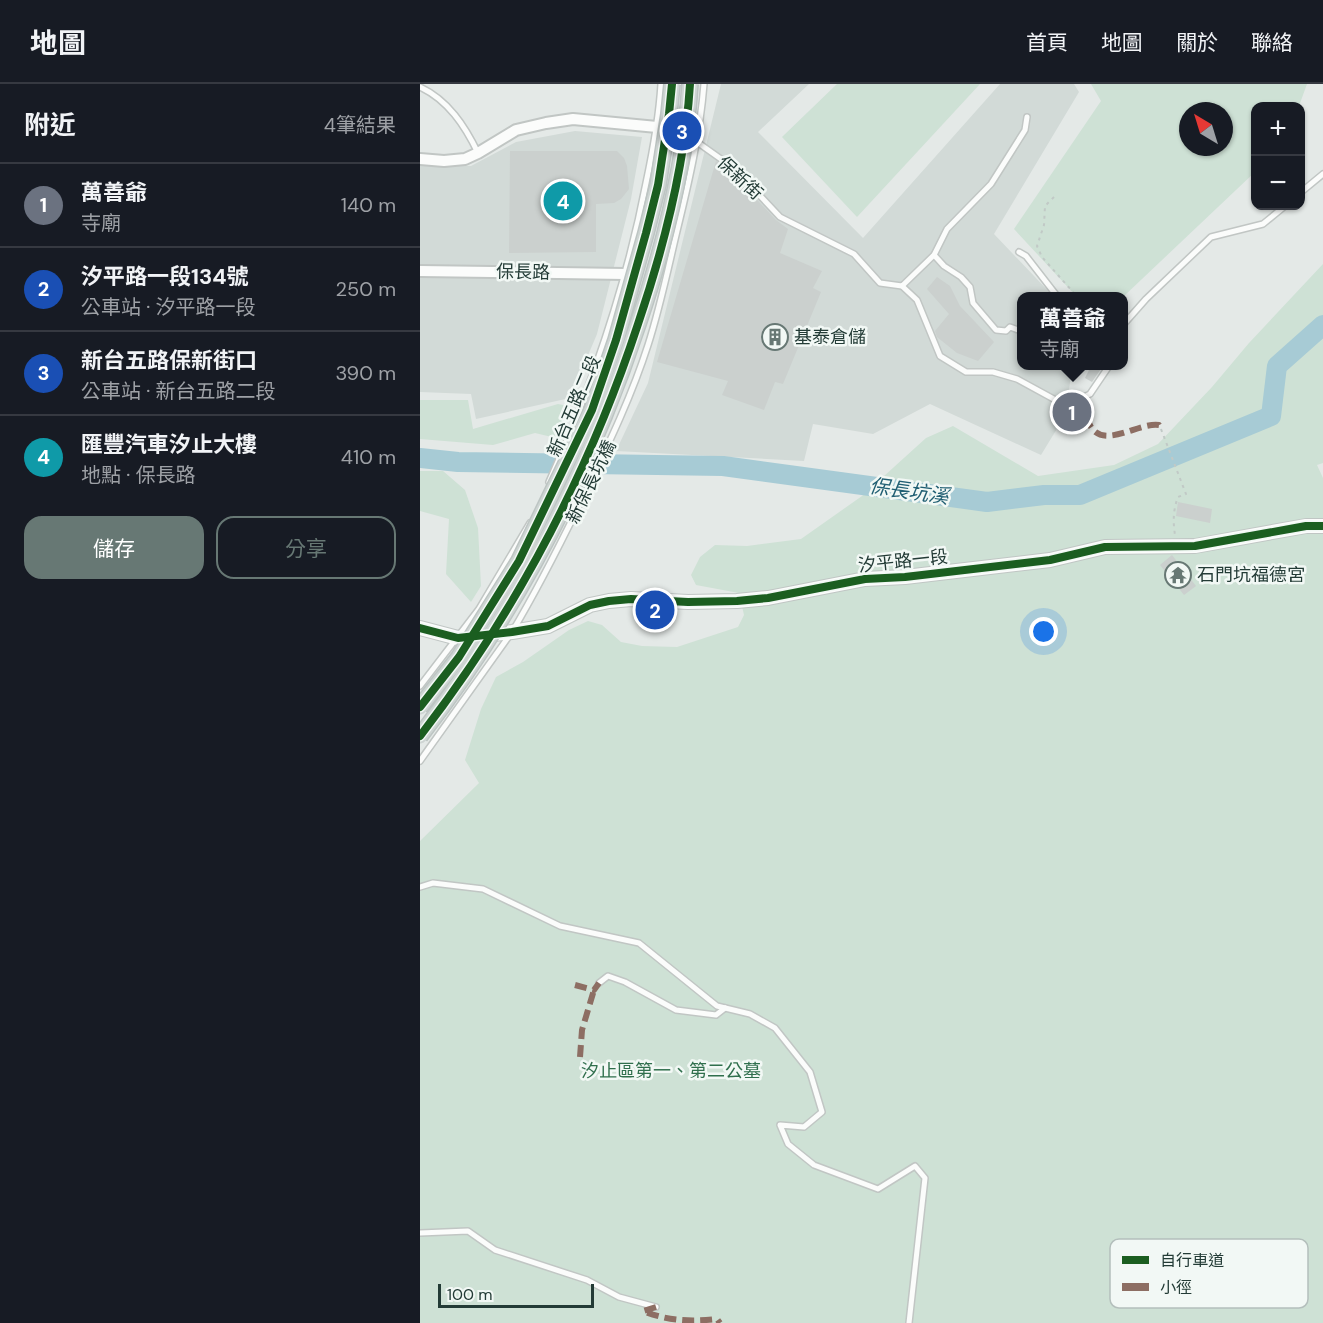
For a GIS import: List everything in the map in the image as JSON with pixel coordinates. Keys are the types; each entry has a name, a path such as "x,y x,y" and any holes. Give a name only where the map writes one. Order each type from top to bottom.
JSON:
{"main road":[{"name":"新台五路二段","path":"420,707 459,657 519,561 595,401 616,340 651,214 666,134 672,84"},
{"name":"新台五路二段","path":"420,736 458,686 519,592 558,520 603,422 631,348 658,259 688,122 690,84"}],"street":[{"name":"保新街","path":"420,159 444,161 465,159 516,130 546,123 573,120 657,127"},
{"name":"保長路","path":"420,271 625,274"},
{"name":"汐平路一段","path":"420,628 458,638 512,632 548,626 590,605 631,599 688,602 768,598 865,579 905,577 1050,560 1105,547 1195,546 1306,526 1323,526"}],"lane":[{"name":"新保長坑橋","path":"420,686 479,609 534,516 570,436 607,338 637,231 657,127 661,84"},
{"name":"新保長坑橋","path":"420,761 524,612 546,574 621,419 659,307 697,142 704,84"},
{"path":"420,87 436,94 466,128 478,153"},
{"path":"1027,117 1026,130 991,184 947,229 934,255 902,286 917,300 940,356 966,372 993,372 1017,379 1061,403 1069,404 1090,394 1106,370"},
{"name":"保新街","path":"657,127 697,142 735,169 780,217 854,254 880,283 902,286"},
{"path":"1305,189 1323,174"},
{"path":"1128,319 1211,237 1263,224 1280,210"},
{"path":"1019,252 1026,256 1054,292"},
{"path":"934,255 970,287 973,303 996,330 1006,330 1011,327 1017,329"},
{"path":"420,887 433,884 483,889 560,926 639,943 717,1006 750,1014 775,1029 810,1072 822,1112 804,1127 780,1125 788,1144 814,1165 878,1189 915,1166 925,1178 909,1323"},
{"path":"599,983 608,976 625,982 676,1010 692,1014 716,1015 725,1008"},
{"path":"420,1233 468,1232 495,1250 587,1280 619,1297 656,1307"}],"path":[{"path":"1054,197 1045,206 1044,225 1037,246 1042,257 1073,292"},
{"path":"1161,429 1186,494 1178,497 1173,517 1174,533 1180,546"}],"shaded area":[{"path":"721,84 809,84 758,132 863,238 1000,84 1074,84 1079,92 994,234 1049,292 1017,292 1017,370 1072,370 1066,414 1041,455 930,404 873,434 813,424 804,461 616,451 648,383"},
{"path":"575,131 642,137 631,199 597,334 570,398 476,419 471,394 420,392 420,164 471,166 516,142"}],"green space":[{"path":"837,84 980,84 857,217 782,137"},
{"path":"1091,84 1307,84 1300,102 1251,102 1251,176 1128,292 1072,292 1014,229 1101,101"},
{"name":"汐止區第一、第二公墓","path":"1323,264 1323,463 1317,465 1323,478 1323,1323 420,1323 420,841 479,783 465,760 481,709 496,677 523,662 569,630 588,621 602,625 621,642 642,646 677,647 738,627 744,615 739,593 696,585 691,575 700,557 715,545 747,546 801,539 862,496 926,438 953,426 1038,476 1114,465 1158,444 1212,387 1249,343"},
{"path":"420,400 468,400 473,429 558,404 568,406 556,438 535,433 493,445 420,439"},
{"path":"420,471 443,471 465,490 478,528 481,586 471,602 446,574 449,519 420,511"}],"building":[{"path":"510,151 617,151 624,158 629,189 621,199 614,203 596,204 596,252 509,253"},
{"path":"716,161 732,173 776,220 788,229 780,253 822,271 813,288 821,292 783,384 775,382 764,410 722,395 728,381 657,362"},
{"path":"937,277 950,286 960,306 994,342 978,361 957,353 937,337 935,331 949,314 927,289"},
{"path":"1089,370 1100,370 1092,382 1085,378"},
{"path":"1178,502 1212,509 1210,523 1176,516"},
{"name":"石門坑福德宮","path":"1172,555 1196,586 1184,595 1160,565"}],"waterway":[{"name":"保長坑溪","path":"420,458 458,462 723,466 987,502 1044,495 1080,495 1271,416 1277,366 1323,325"}],"marked path":[{"path":"1079,400 1091,427 1097,433 1105,436 1151,425 1159,425 1161,429"},
{"path":"575,985 594,990 599,983"},
{"path":"580,1057 582,1030 594,990"},
{"path":"656,1307 643,1311 680,1320 717,1319 720,1323"}],"cycle path":[{"path":"420,707 459,657 519,561 592,410 616,340 658,185 672,84"},
{"path":"420,736 488,640 518,590 547,539 597,434 638,324 665,236 683,145 690,84"},
{"path":"420,628 458,638 512,632 548,626 590,605 609,601 631,599 688,602 768,598 865,579 905,577 1050,560 1105,547 1195,546 1306,526 1323,526"}],"place":[{"name":"新台五路保新街口","path":"682,131"},
{"name":"匯豐汽車汐止大樓","path":"563,201"},
{"name":"基泰倉儲","path":"775,337"},
{"name":"萬善爺","path":"1072,412"},
{"name":"石門坑福德宮","path":"1178,575"},
{"name":"汐平路一段134號","path":"655,610"}]}
